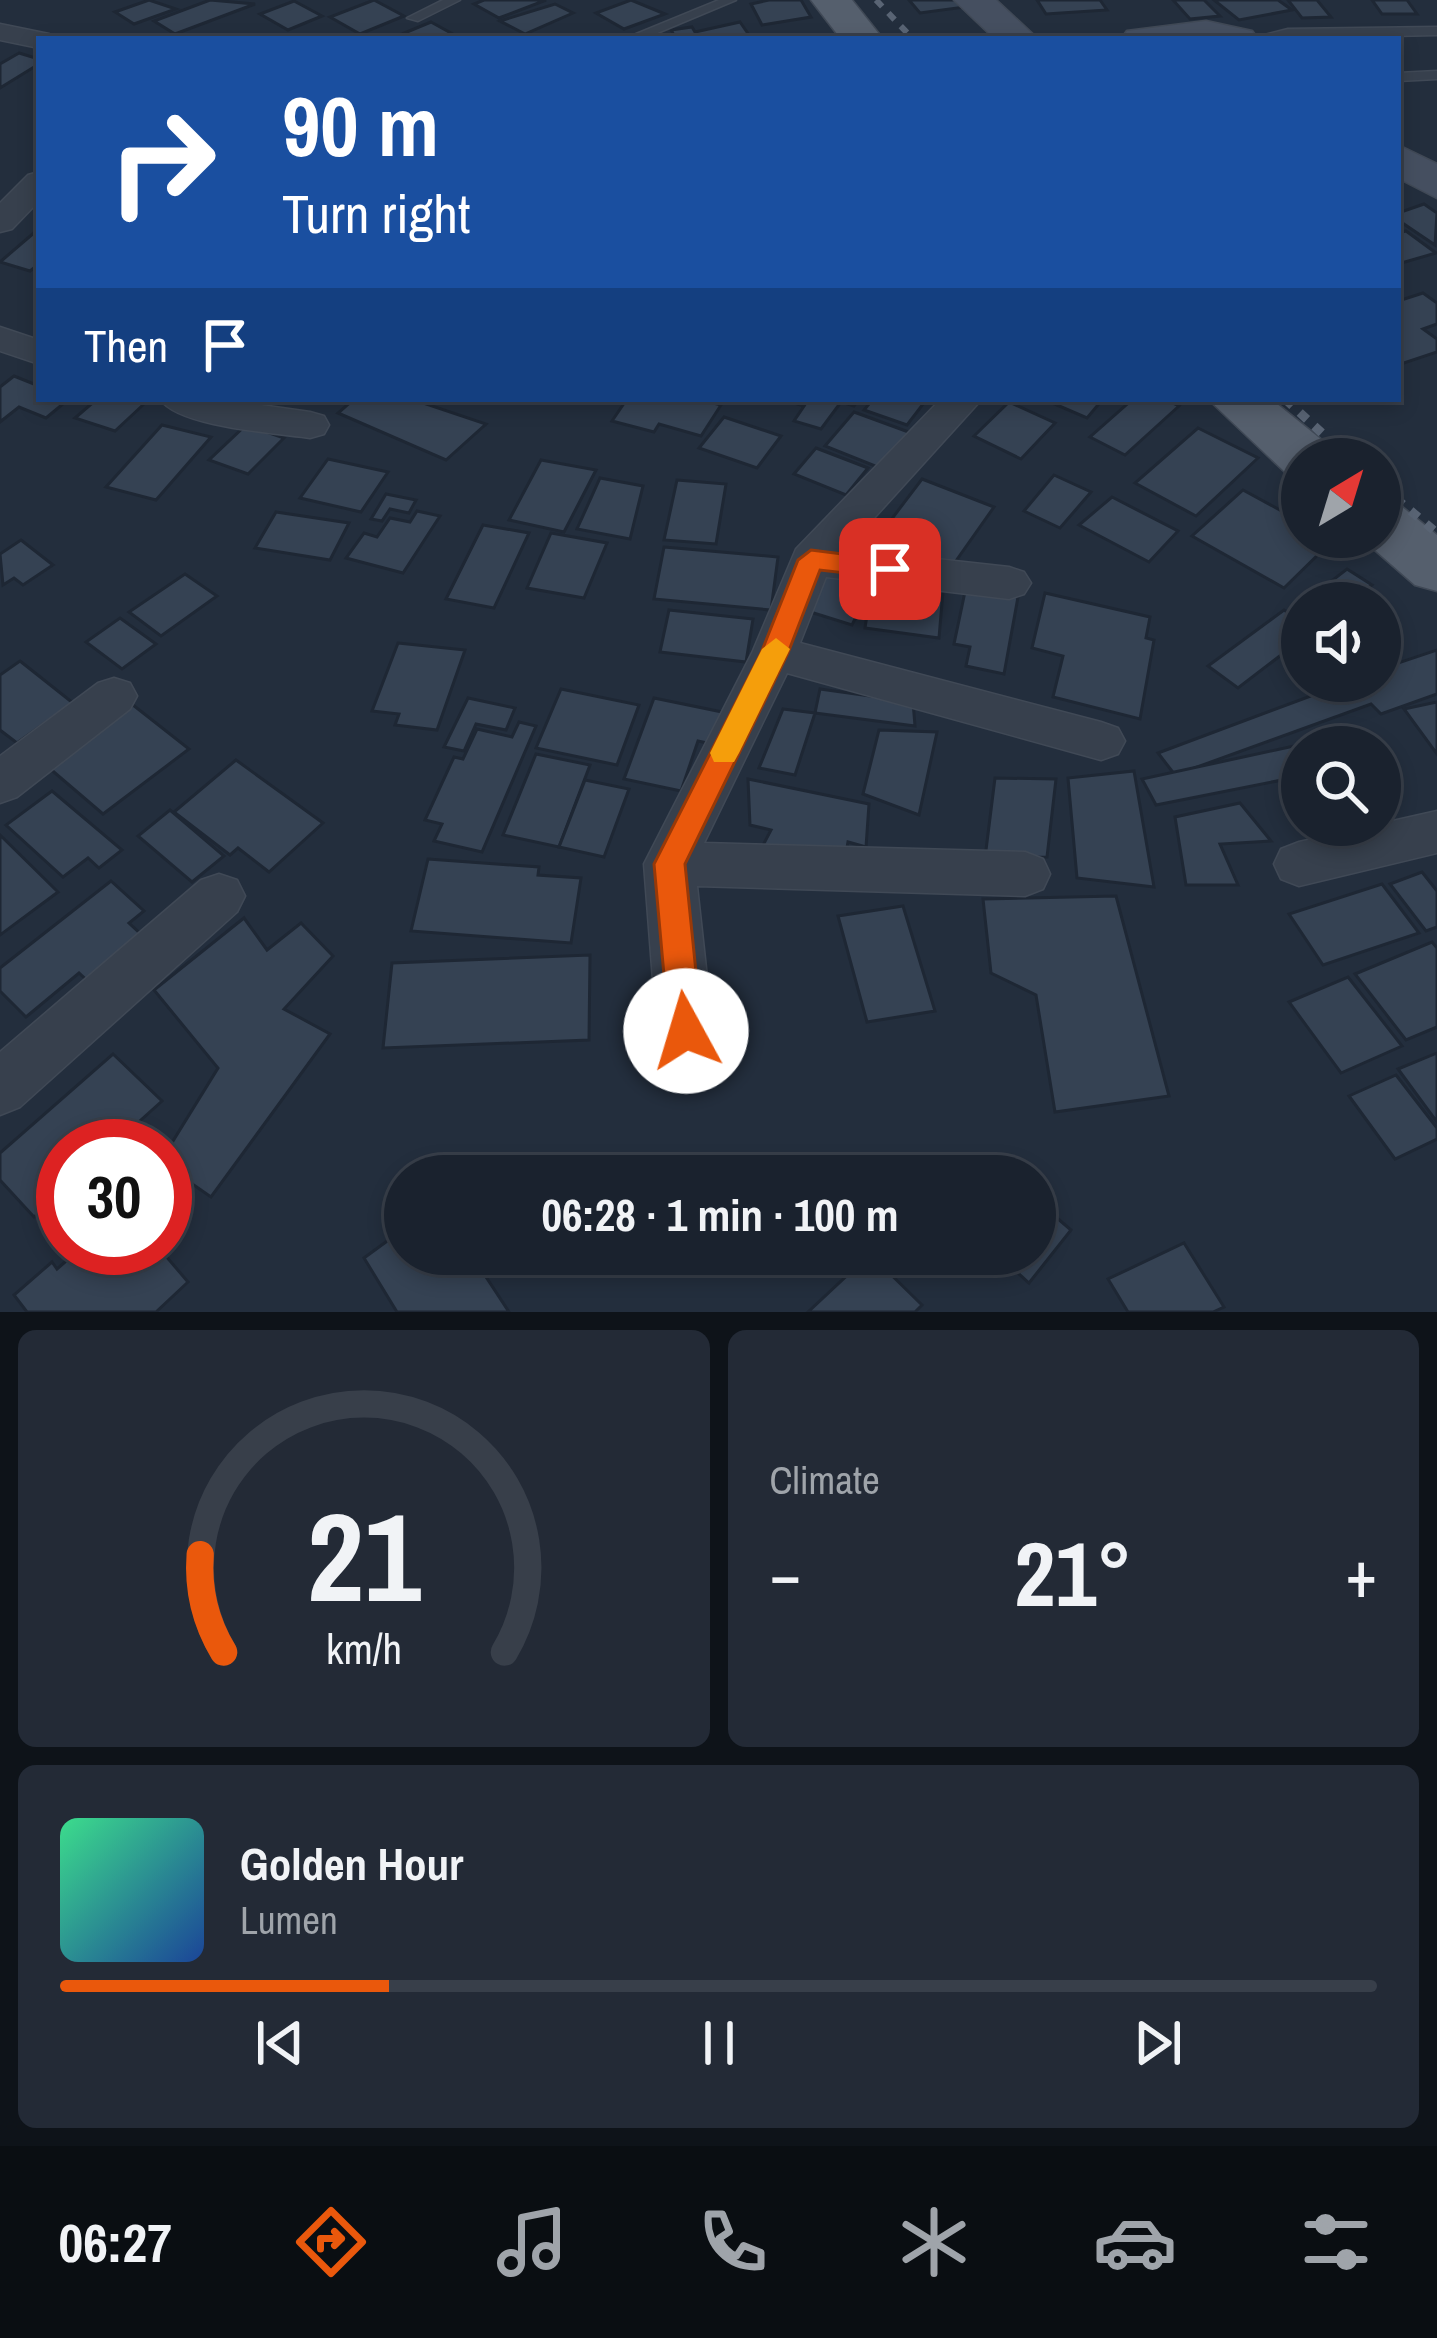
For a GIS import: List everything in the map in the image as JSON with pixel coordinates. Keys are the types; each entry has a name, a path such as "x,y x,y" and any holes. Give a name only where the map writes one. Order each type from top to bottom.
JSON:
{"main road":[{"path":"831,0 860,36"},
{"path":"1240,402 1282,438"},
{"path":"1401,539 1437,569"}],"street":[{"path":"973,0 1015,36"},
{"path":"0,32 36,39"},
{"path":"1174,36 1222,36"},
{"path":"1401,160 1437,184"},
{"path":"0,222 36,185"},
{"path":"0,338 36,352"},
{"path":"189,402 310,425"},
{"path":"686,1031 669,864 774,653 811,560 960,402"},
{"path":"811,560 1009,583"},
{"path":"774,653 1101,741"},
{"path":"0,783 115,695"},
{"path":"1298,864 1437,832"},
{"path":"669,864 1025,874"},
{"path":"0,1088 219,896"}],"lane":[{"path":"413,18 454,0"},
{"path":"640,36 730,0"},
{"path":"1272,36 1437,31"},
{"path":"1401,77 1437,75"}],"building":[{"path":"149,0 176,9 134,24 115,12"},
{"path":"210,0 255,4 175,34 154,21"},
{"path":"374,0 404,16 360,34 330,17"},
{"path":"546,0 499,18 474,4"},
{"path":"631,0 665,14 624,29 596,13"},
{"path":"801,0 811,17 762,25 751,4"},
{"path":"909,0 958,0 965,7 920,13"},
{"path":"1037,0 1100,0 1107,10 1046,14"},
{"path":"1173,0 1204,0 1220,16 1190,19"},
{"path":"1214,0 1278,0 1292,10 1239,20"},
{"path":"1288,0 1317,0 1331,17 1302,18"},
{"path":"1372,0 1407,0 1417,14 1382,14"},
{"path":"294,1 322,16 288,30 260,14"},
{"path":"555,4 573,13 525,34 500,21"},
{"path":"431,22 456,36 397,36"},
{"path":"740,22 749,35 667,36 674,35 671,30 692,27 695,32"},
{"path":"19,53 36,58 36,66 0,88 0,64"},
{"path":"1424,204 1437,213 1435,245 1401,222 1401,212"},
{"path":"1406,231 1436,253 1401,263 1401,232"},
{"path":"36,232 36,266 30,271 0,262"},
{"path":"1423,293 1437,303 1437,324 1423,329 1437,339 1437,352 1401,364 1401,300"},
{"path":"14,376 36,385 36,402 65,402 46,418 19,407 0,422 0,387"},
{"path":"94,402 144,404 115,431 75,418"},
{"path":"351,402 428,402 486,424 446,460 338,413"},
{"path":"625,402 721,405 701,436 659,424 654,432 612,421"},
{"path":"791,402 841,402 821,429 794,421 804,406"},
{"path":"871,402 925,402 907,425 864,410"},
{"path":"1009,402 1055,423 1021,459 974,436"},
{"path":"1050,402 1100,402 1087,418"},
{"path":"1130,402 1179,406 1125,455 1090,437"},
{"path":"854,412 914,434 885,470 825,446"},
{"path":"724,417 781,436 757,468 699,448"},
{"path":"162,425 211,437 156,500 106,487"},
{"path":"246,425 284,438 248,474 209,460"},
{"path":"1198,428 1258,458 1196,516 1135,483"},
{"path":"816,448 868,468 846,495 794,474"},
{"path":"328,459 388,472 361,512 300,498"},
{"path":"541,460 596,470 564,532 509,520"},
{"path":"1054,475 1091,492 1060,528 1024,511"},
{"path":"600,478 643,486 630,539 577,529"},
{"path":"922,479 994,507 946,575 872,545"},
{"path":"677,480 726,484 716,544 664,540"},
{"path":"1243,490 1281,511 1281,558 1315,558 1281,586 1192,536"},
{"path":"386,494 416,500 409,513 390,509 382,521 371,519"},
{"path":"1112,497 1178,531 1149,562 1079,525"},
{"path":"417,511 440,516 403,573 346,558 364,533 377,537 390,518 410,522"},
{"path":"276,512 349,523 330,560 255,548"},
{"path":"483,525 529,533 494,608 446,599"},
{"path":"551,533 607,543 584,598 527,588"},
{"path":"21,540 53,565 23,585 14,578 3,585 0,554"},
{"path":"664,547 778,557 771,610 654,599"},
{"path":"1347,569 1367,582 1330,582"},
{"path":"824,572 871,587 852,625 804,610"},
{"path":"185,574 217,596 161,636 129,612"},
{"path":"872,582 943,591 939,638 865,628"},
{"path":"966,587 1018,597 1004,674 966,666 970,647 954,644"},
{"path":"1045,593 1150,617 1146,638 1154,640 1140,719 1053,697 1063,656 1032,648"},
{"path":"669,610 753,619 746,662 660,652"},
{"path":"1281,612 1281,655 1238,688 1208,666"},
{"path":"120,618 156,644 122,669 86,642"},
{"path":"398,643 465,650 437,730 395,725 399,714 372,711"},
{"path":"1437,650 1437,694 1381,714 1371,704 1310,726 1281,726 1281,737 1175,775 1158,753 1295,702 1401,702 1401,662"},
{"path":"20,661 73,703 17,743 0,730 0,675"},
{"path":"561,689 639,705 617,765 536,748"},
{"path":"820,689 913,702 915,726 815,713"},
{"path":"468,698 515,708 506,730 476,724 464,751 444,747"},
{"path":"654,698 722,712 712,744 698,741 681,791 624,779"},
{"path":"1437,702 1437,754 1404,709"},
{"path":"133,705 189,749 103,814 48,767"},
{"path":"783,709 815,713 795,775 759,768"},
{"path":"519,722 536,726 482,852 434,841 442,824 425,820 454,757 463,759 477,729 512,737"},
{"path":"879,730 937,732 919,815 863,794"},
{"path":"1281,749 1281,780 1156,805 1142,779"},
{"path":"536,754 590,765 559,847 503,835"},
{"path":"236,760 323,823 269,872 238,848 230,855 174,812"},
{"path":"1134,771 1154,887 1077,878 1068,778"},
{"path":"995,778 1056,779 1047,857 985,858"},
{"path":"748,779 869,804 866,847 848,842 843,869 761,849 771,830 750,825"},
{"path":"585,780 629,789 604,857 559,847"},
{"path":"52,791 122,850 99,868 88,858 63,877 6,825"},
{"path":"1240,803 1271,841 1220,844 1238,885 1186,885 1175,817"},
{"path":"170,810 224,856 192,882 138,836"},
{"path":"0,835 58,892 0,935"},
{"path":"428,859 539,867 538,875 581,878 571,943 411,931"},
{"path":"1422,872 1437,891 1437,927 1426,931 1390,884"},
{"path":"111,881 144,911 129,923 145,938 91,984 79,973 26,1017 0,991 0,968"},
{"path":"1382,884 1419,933 1323,965 1289,914"},
{"path":"1116,896 1169,1096 1055,1112 1036,995 991,973 983,899"},
{"path":"903,906 935,1011 867,1022 838,916"},
{"path":"244,918 267,950 301,923 333,956 284,1009 330,1034 211,1197 192,1184 192,1119 187,1119 218,1068 154,990"},
{"path":"1432,942 1437,948 1437,1027 1406,1040 1355,974"},
{"path":"590,955 589,1040 383,1048 392,963"},
{"path":"1348,977 1402,1046 1341,1073 1289,1002"},
{"path":"1437,1053 1437,1122 1398,1069"},
{"path":"113,1054 162,1101 142,1119 39,1119"},
{"path":"1396,1075 1437,1128 1437,1139 1395,1159 1349,1096"},
{"path":"36,1121 34,1217 0,1180 0,1153"},
{"path":"1056,1217 1071,1230 1056,1249"},
{"path":"384,1243 384,1275 485,1275 509,1312 397,1312 364,1258"},
{"path":"1184,1243 1224,1307 1213,1312 1128,1312 1108,1279"},
{"path":"37,1275 182,1275 188,1282 156,1312 27,1312 14,1295"},
{"path":"848,1275 891,1275 922,1305 915,1312 808,1312"}],"railway":[{"path":"876,0 910,36"},
{"path":"1288,402 1327,438"},
{"path":"1401,503 1437,533"}],"slow traffic":[{"path":"724,753 776,649"}],"route":[{"path":"686,1031 669,864 774,653 811,560 890,569"}]}
